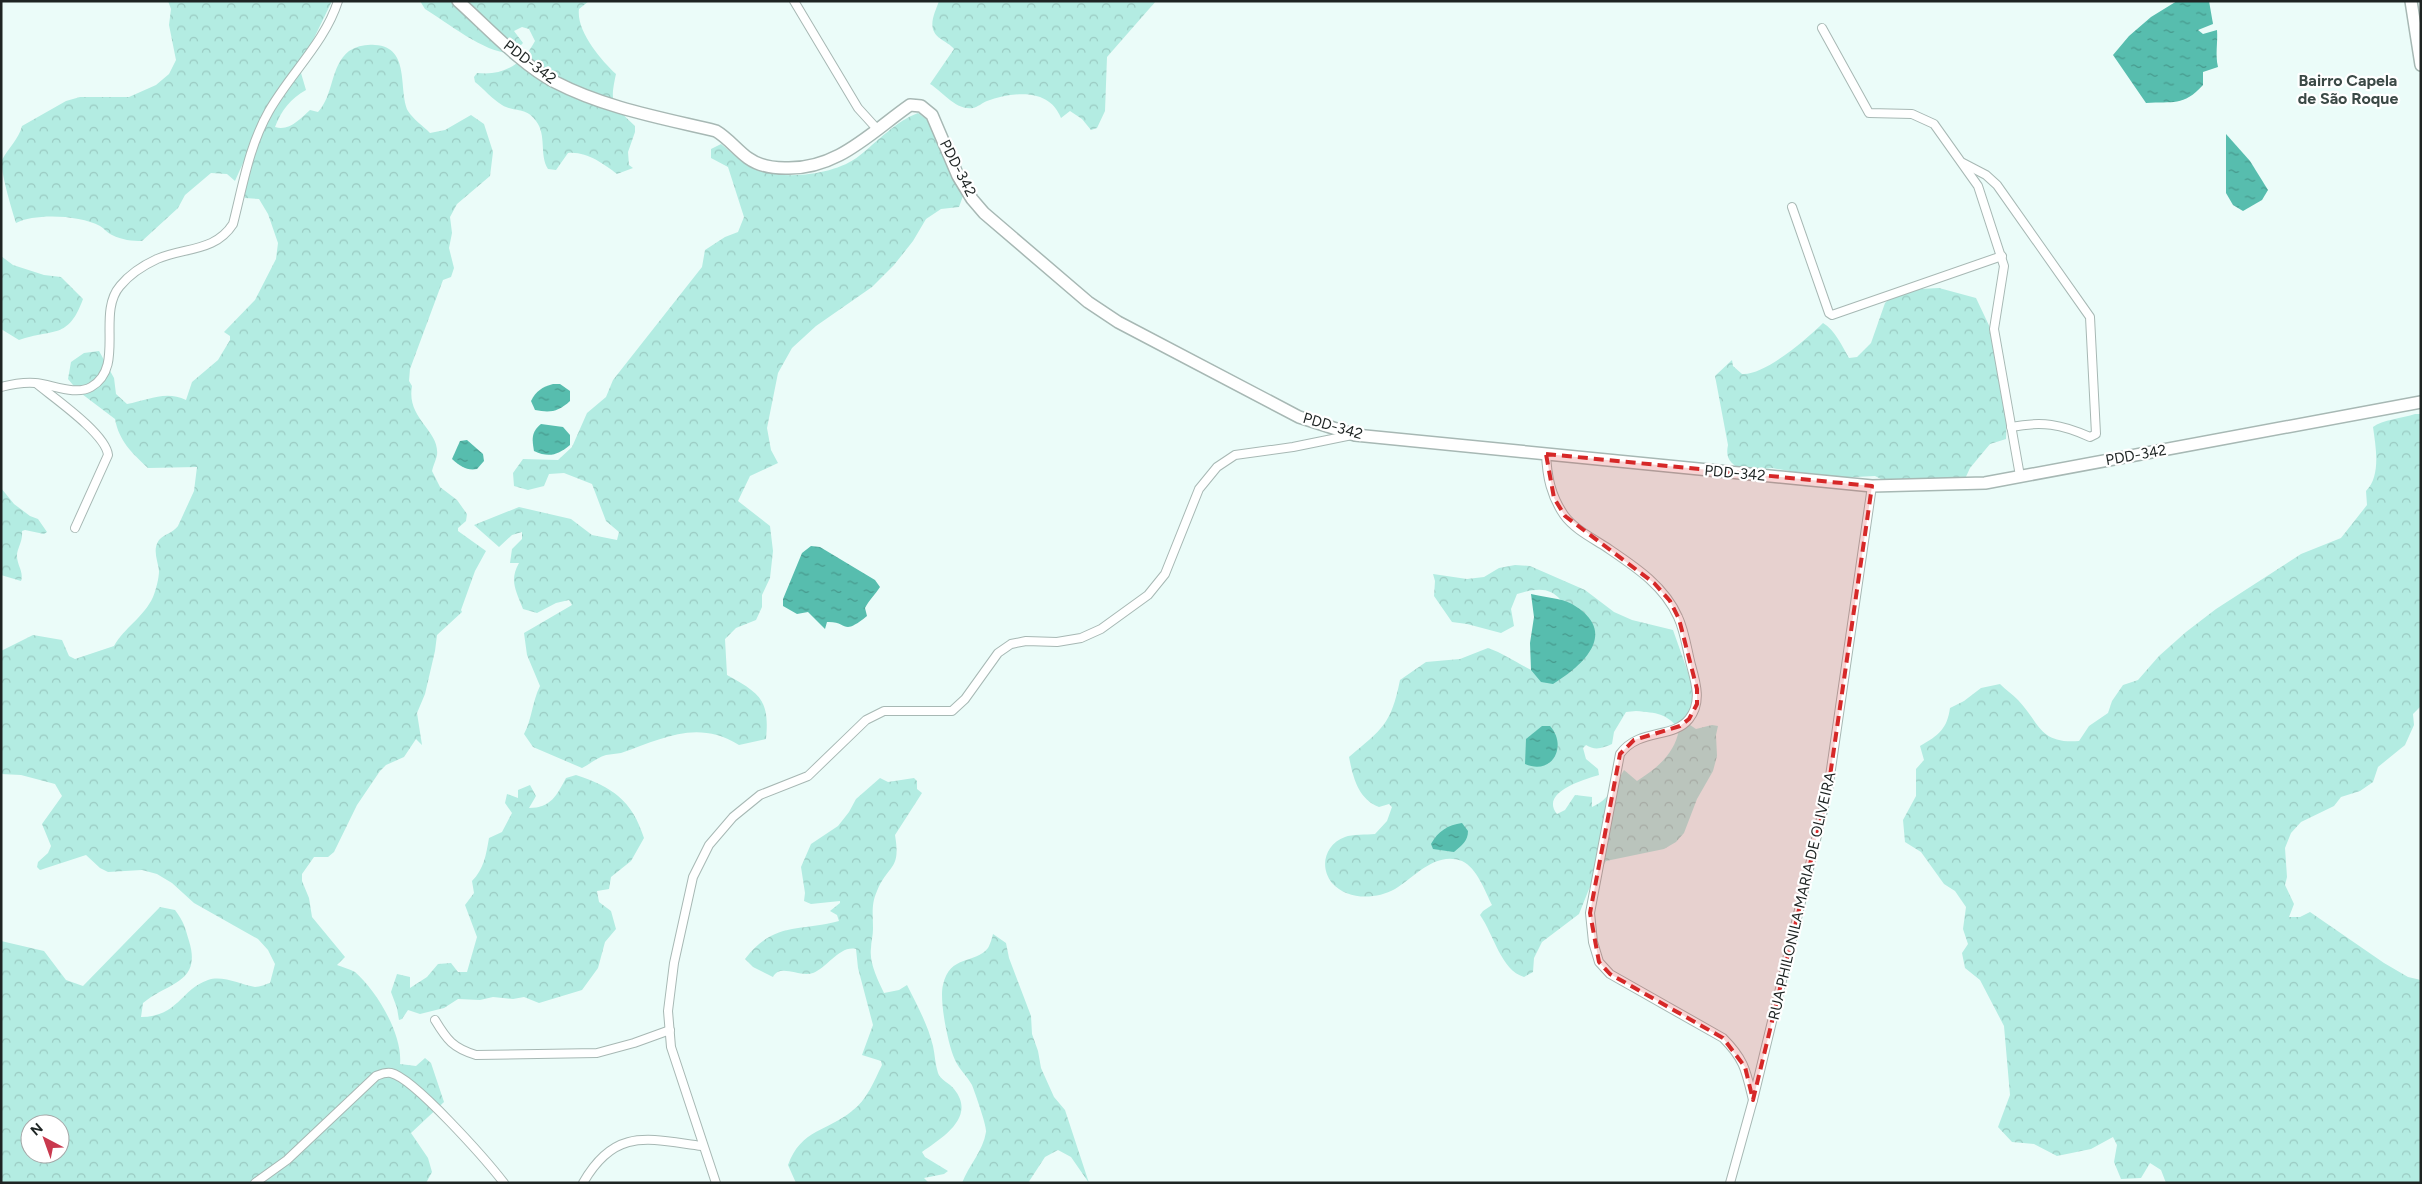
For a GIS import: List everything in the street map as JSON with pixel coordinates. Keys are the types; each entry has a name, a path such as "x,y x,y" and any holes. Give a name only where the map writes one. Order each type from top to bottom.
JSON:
{"street":[{"path":"1,387 18,382 36,383 80,391 91,387 101,377 109,358 112,300 120,286 136,271 157,259 214,243 226,235 233,224 253,143 268,112 290,76 319,40 338,1"},
{"name":"PDD-342","path":"458,1 530,65 554,82 616,106 716,131 727,138 749,158 770,168 802,169 830,162 878,130 910,105 921,106 932,116 958,176 972,199 984,213 1088,302 1118,322 1300,417 1355,435 1872,486 1985,483 2421,402"},
{"path":"794,1 858,108 878,130"},
{"path":"2411,1 2419,41 2421,65"},
{"path":"1822,28 1869,112 1912,114 1934,124 1978,186 2004,266 1994,329 2020,476"},
{"path":"1962,162 1986,175 1997,185 2090,317 2096,434 2090,437 2061,425 2032,423 2011,427"},
{"path":"1792,208 1829,313 1832,315 2002,256"},
{"path":"36,383 90,430 107,448 108,454 75,528"},
{"path":"716,1183 702,1146 671,1047 668,1011 674,963 693,877 710,845 733,817 760,795 808,776 866,720 884,711 952,711 965,699 998,653 1012,644 1026,641 1057,642 1081,638 1101,628 1140,601 1148,595 1165,574 1199,489 1217,467 1235,455 1293,447 1355,435"},
{"path":"1546,454 1547,476 1554,498 1565,516 1578,529 1629,563 1654,583 1670,601 1679,619 1697,690 1697,704 1689,719 1680,726 1634,740 1620,754 1590,913 1593,942 1599,962 1610,974 1724,1038 1738,1053 1745,1067 1753,1100"},
{"name":"RUA PHILONILA MARIA DE OLIVEIRA","path":"1730,1183 1753,1100 1828,790 1872,486"},
{"path":"435,1020 446,1038 459,1050 476,1055 597,1053 634,1044 670,1030"},
{"path":"255,1183 287,1160 376,1076 389,1072 397,1075 433,1105 486,1160 504,1183"},
{"path":"583,1183 591,1168 606,1153 625,1142 643,1138 702,1146"}],"highlighted area":[{"path":"1546,454 1872,486 1828,790 1753,1100 1745,1067 1723,1038 1610,974 1599,962 1590,913 1620,754 1634,740 1680,726 1689,719 1697,704 1697,689 1679,619 1670,601 1654,583 1565,516 1554,498"}],"green space":[{"path":"168,1 332,1 303,61 301,73 306,90 287,106 275,127 285,128 290,126 310,110 318,112 327,97 338,64 343,57 355,48 375,45 386,48 394,53 399,61 408,111 430,133 445,130 471,115 484,124 493,152 490,176 457,204 450,217 452,233 449,248 454,268 451,277 443,280 410,369 409,381 412,386 411,397 414,407 437,446 437,455 432,471 440,487 457,500 467,514 466,521 458,528 458,531 486,551 475,571 461,610 462,612 437,635 425,694 417,713 422,745 416,739 404,757 386,765 380,771 357,805 334,852 328,857 314,857 302,874 302,881 309,898 312,917 345,957 337,965 355,972 372,990 387,1014 397,1040 400,1064 416,1066 425,1058 431,1063 444,1102 411,1133 428,1158 432,1172 426,1183 1,1183 1,941 44,951 66,980 83,986 160,907 175,910 188,936 192,955 191,965 187,974 180,980 143,1003 141,1017 153,1016 171,1008 191,990 208,980 226,979 255,987 270,983 275,964 268,950 258,939 194,903 172,883 157,874 142,870 108,872 100,868 86,855 40,870 37,867 38,862 48,853 51,846 42,824 62,796 55,784 21,775 1,774 1,651 33,635 62,640 69,656 75,659 114,646 145,611 153,597 159,574 156,552 157,544 161,538 178,526 194,491 197,467 148,468 123,440 115,419 78,391 68,379 71,362 84,353 99,351 114,378 116,394 127,404 164,396 179,397 186,400 192,382 218,360 230,340 230,336 224,332 255,300 276,259 278,243 268,214 259,199 245,198 241,185 243,163 235,181 227,174 211,173 185,195 178,208 142,241 120,238 91,222 81,219 46,217 16,223 4,181 2,160 22,126 66,101 80,97 129,97 156,85 169,74 176,60 169,25 171,9"},
{"path":"420,1 589,1 579,9 581,26 585,36 597,53 616,74 613,99 617,108 635,126 635,132 628,152 629,165 633,168 617,174 588,156 568,153 556,170 548,169 544,158 541,132 532,116 524,111 498,103 475,82 474,77 477,73 503,71 524,57 535,41 529,29 522,27 514,31 523,43 513,53 503,52 480,44 468,37 425,9"},
{"path":"939,1 1156,1 1107,57 1105,111 1097,128 1091,130 1082,119 1070,111 1061,118 1048,101 1029,94 997,98 975,107 967,108 955,104 930,84 954,49 936,35 932,26"},
{"path":"918,113 929,121 963,196 959,207 941,209 926,219 913,241 894,265 872,287 816,326 792,348 778,373 767,428 771,450 778,463 750,476 738,501 770,526 773,551 770,578 762,595 762,607 756,620 736,628 725,639 727,675 747,687 760,699 766,715 766,739 739,745 723,737 708,733 680,734 665,737 621,753 603,756 582,768 533,747 524,734 540,686 527,655 524,633 572,605 569,600 556,603 537,613 523,609 514,580 519,563 510,563 512,549 522,539 522,532 512,535 499,547 474,525 519,507 571,519 592,535 617,540 619,532 606,521 592,484 564,473 549,474 544,486 528,490 514,486 513,473 523,459 558,460 572,447 587,413 606,397 613,380 702,267 705,250 725,237 738,232 744,217 728,167 711,158 711,149 721,144 748,166 774,174 789,175 821,172 848,163 902,121"},
{"path":"1,256 13,265 44,275 61,277 83,299 72,321 65,327 51,333 19,340 1,329"},
{"path":"1939,288 1976,298 1994,336 2001,372 2008,383 2006,439 1990,444 1970,468 1964,481 1901,489 1875,476 1816,479 1801,473 1772,468 1742,471 1732,463 1727,454 1728,445 1715,376 1732,360 1733,366 1742,374 1762,369 1796,347 1823,323 1835,334 1849,358 1857,357 1871,343 1885,303 1892,296 1919,289"},
{"path":"2421,414 2421,706 2413,714 2414,725 2405,745 2378,767 2373,782 2360,791 2341,797 2334,806 2301,822 2291,833 2285,848 2287,877 2285,885 2294,904 2289,917 2300,917 2310,912 2384,963 2408,977 2421,980 2421,1183 2166,1183 2161,1170 2150,1163 2141,1178 2121,1179 2114,1162 2117,1145 2113,1137 2091,1149 2057,1156 2034,1144 2012,1142 1998,1127 2010,1095 2004,1026 1980,980 1965,968 1962,953 1968,944 1963,929 1966,907 1955,891 1944,884 1921,852 1905,842 1903,820 1916,796 1916,769 1924,760 1920,746 1941,731 1947,721 1950,708 1964,701 1981,688 2000,684 2018,700 2036,724 2048,735 2066,741 2079,741 2089,726 2108,713 2112,701 2123,685 2138,680 2159,656 2186,632 2216,609 2301,554 2341,538 2367,505 2366,491 2371,485 2376,470 2373,427 2387,421"},
{"path":"1,488 14,504 30,516 38,519 47,532 44,534 22,531 17,556 22,575 21,581 1,575"},
{"path":"1515,565 1530,566 1585,590 1614,612 1632,620 1673,630 1696,695 1690,725 1696,729 1712,725 1718,726 1716,735 1717,756 1713,771 1697,799 1684,833 1676,842 1664,849 1606,861 1589,889 1579,914 1542,942 1534,958 1533,972 1524,977 1509,967 1499,951 1480,915 1492,905 1476,874 1462,861 1443,859 1434,862 1395,889 1387,893 1370,896 1353,895 1338,889 1328,877 1325,863 1329,850 1338,840 1352,835 1375,834 1387,821 1392,807 1389,804 1379,807 1366,799 1355,780 1349,757 1384,725 1393,707 1400,680 1426,662 1460,659 1488,648 1544,675 1577,625 1566,606 1555,594 1540,590 1517,594 1511,609 1514,626 1501,633 1452,622 1434,596 1435,581 1433,574 1467,579 1484,577 1499,568","holes":["1626,712 1655,713 1665,717 1679,729 1674,746 1664,760 1637,781 1624,770 1611,792 1598,804 1592,807 1592,797 1575,795 1565,810 1557,814 1553,806 1554,799 1559,793 1575,783 1599,775 1598,769 1586,759 1583,748 1586,745 1602,748 1612,744 1614,732"]},
{"path":"576,775 610,790 619,797 633,814 644,838 631,861 611,877 609,889 597,891 599,902 611,911 616,929 605,942 598,968 582,990 539,1003 524,997 513,999 493,997 480,1000 458,999 444,1008 420,1014 408,1010 402,1019 399,1020 391,992 397,974 410,977 410,988 427,977 438,964 451,963 458,972 467,972 477,937 465,905 474,893 472,881 482,867 489,838 502,832 512,813 505,803 507,794 518,798 518,790 530,785 536,796 529,808 543,806 556,795 566,778"},
{"path":"880,778 888,782 914,778 917,781 917,789 922,793 895,835 895,861 881,882 875,896 871,946 873,965 884,993 899,990 907,985 928,1030 938,1073 954,1089 960,1099 962,1109 954,1126 922,1152 925,1157 948,1171 944,1174 924,1178 929,1183 796,1183 788,1165 793,1153 808,1137 843,1118 857,1107 870,1090 882,1065 881,1061 862,1055 873,1025 858,968 856,949 844,950 818,970 808,974 780,971 773,977 753,967 745,959 756,947 777,933 839,921 837,915 830,911 840,901 811,904 804,901 805,893 801,867 811,844 838,826 856,799"},
{"path":"993,934 1006,943 1009,958 1031,1016 1032,1034 1041,1068 1054,1097 1065,1110 1089,1183 1071,1157 1058,1150 1045,1157 1028,1183 962,1183 982,1145 986,1129 972,1085 952,1053 945,1022 942,992 946,975 951,969 963,961 976,957 988,948"}],"water":[{"path":"2177,1 2209,1 2213,24 2198,30 2203,34 2217,30 2218,67 2203,72 2203,85 2183,100 2146,103 2113,55 2129,36 2151,17"},
{"path":"2226,134 2250,161 2268,190 2262,200 2243,211 2233,205 2226,193"},
{"path":"553,384 560,384 570,391 570,401 554,411 535,410 531,401 535,395 540,390"},
{"path":"541,424 563,427 570,435 570,445 561,451 549,455 534,451 533,436 535,430"},
{"path":"467,440 483,454 484,461 477,469 464,467 452,459 460,441"},
{"path":"811,546 820,547 875,580 880,587 865,608 867,616 853,626 849,627 834,622 827,622 825,629 808,612 797,614 783,606 783,599 802,553"},
{"path":"1531,594 1572,604 1586,615 1594,626 1595,637 1592,647 1585,658 1553,684 1541,682 1531,670 1530,643 1534,617"},
{"path":"1542,726 1550,726 1555,734 1557,750 1554,757 1550,763 1543,766 1535,767 1525,764 1526,739"},
{"path":"1462,823 1468,834 1460,847 1454,852 1433,849 1431,844 1440,832 1452,825"}],"district":[{"name":"Bairro Capela de São Roque","path":"2348,89"}]}
